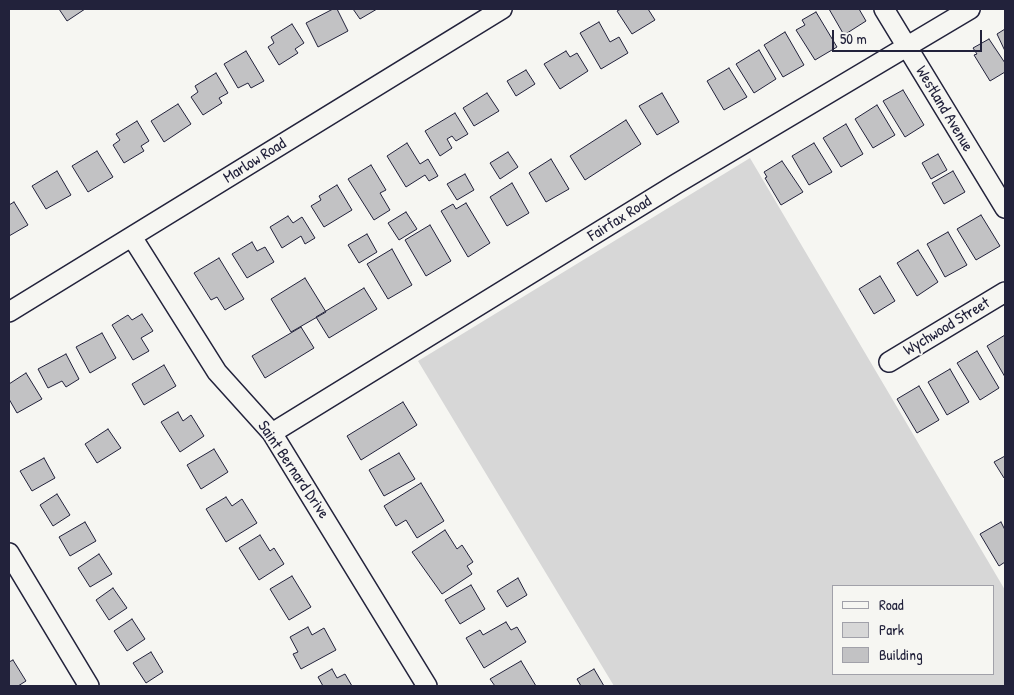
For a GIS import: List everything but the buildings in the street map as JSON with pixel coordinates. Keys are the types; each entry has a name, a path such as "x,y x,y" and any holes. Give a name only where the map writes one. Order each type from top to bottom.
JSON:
{"street":[{"name":"Marlow Road","path":"9,312 502,9"},
{"name":"Westland Avenue","path":"884,9 1005,208"},
{"name":"Fairfax Road","path":"272,433 668,189 970,9"},
{"name":"Saint Bernard Drive","path":"132,237 218,372 272,433 427,686"},
{"name":"Wychwood Street","path":"890,362 1005,292"},
{"path":"9,553 89,686"}],"green space":[{"path":"750,158 1005,590 1005,686 614,686 418,361"}]}
